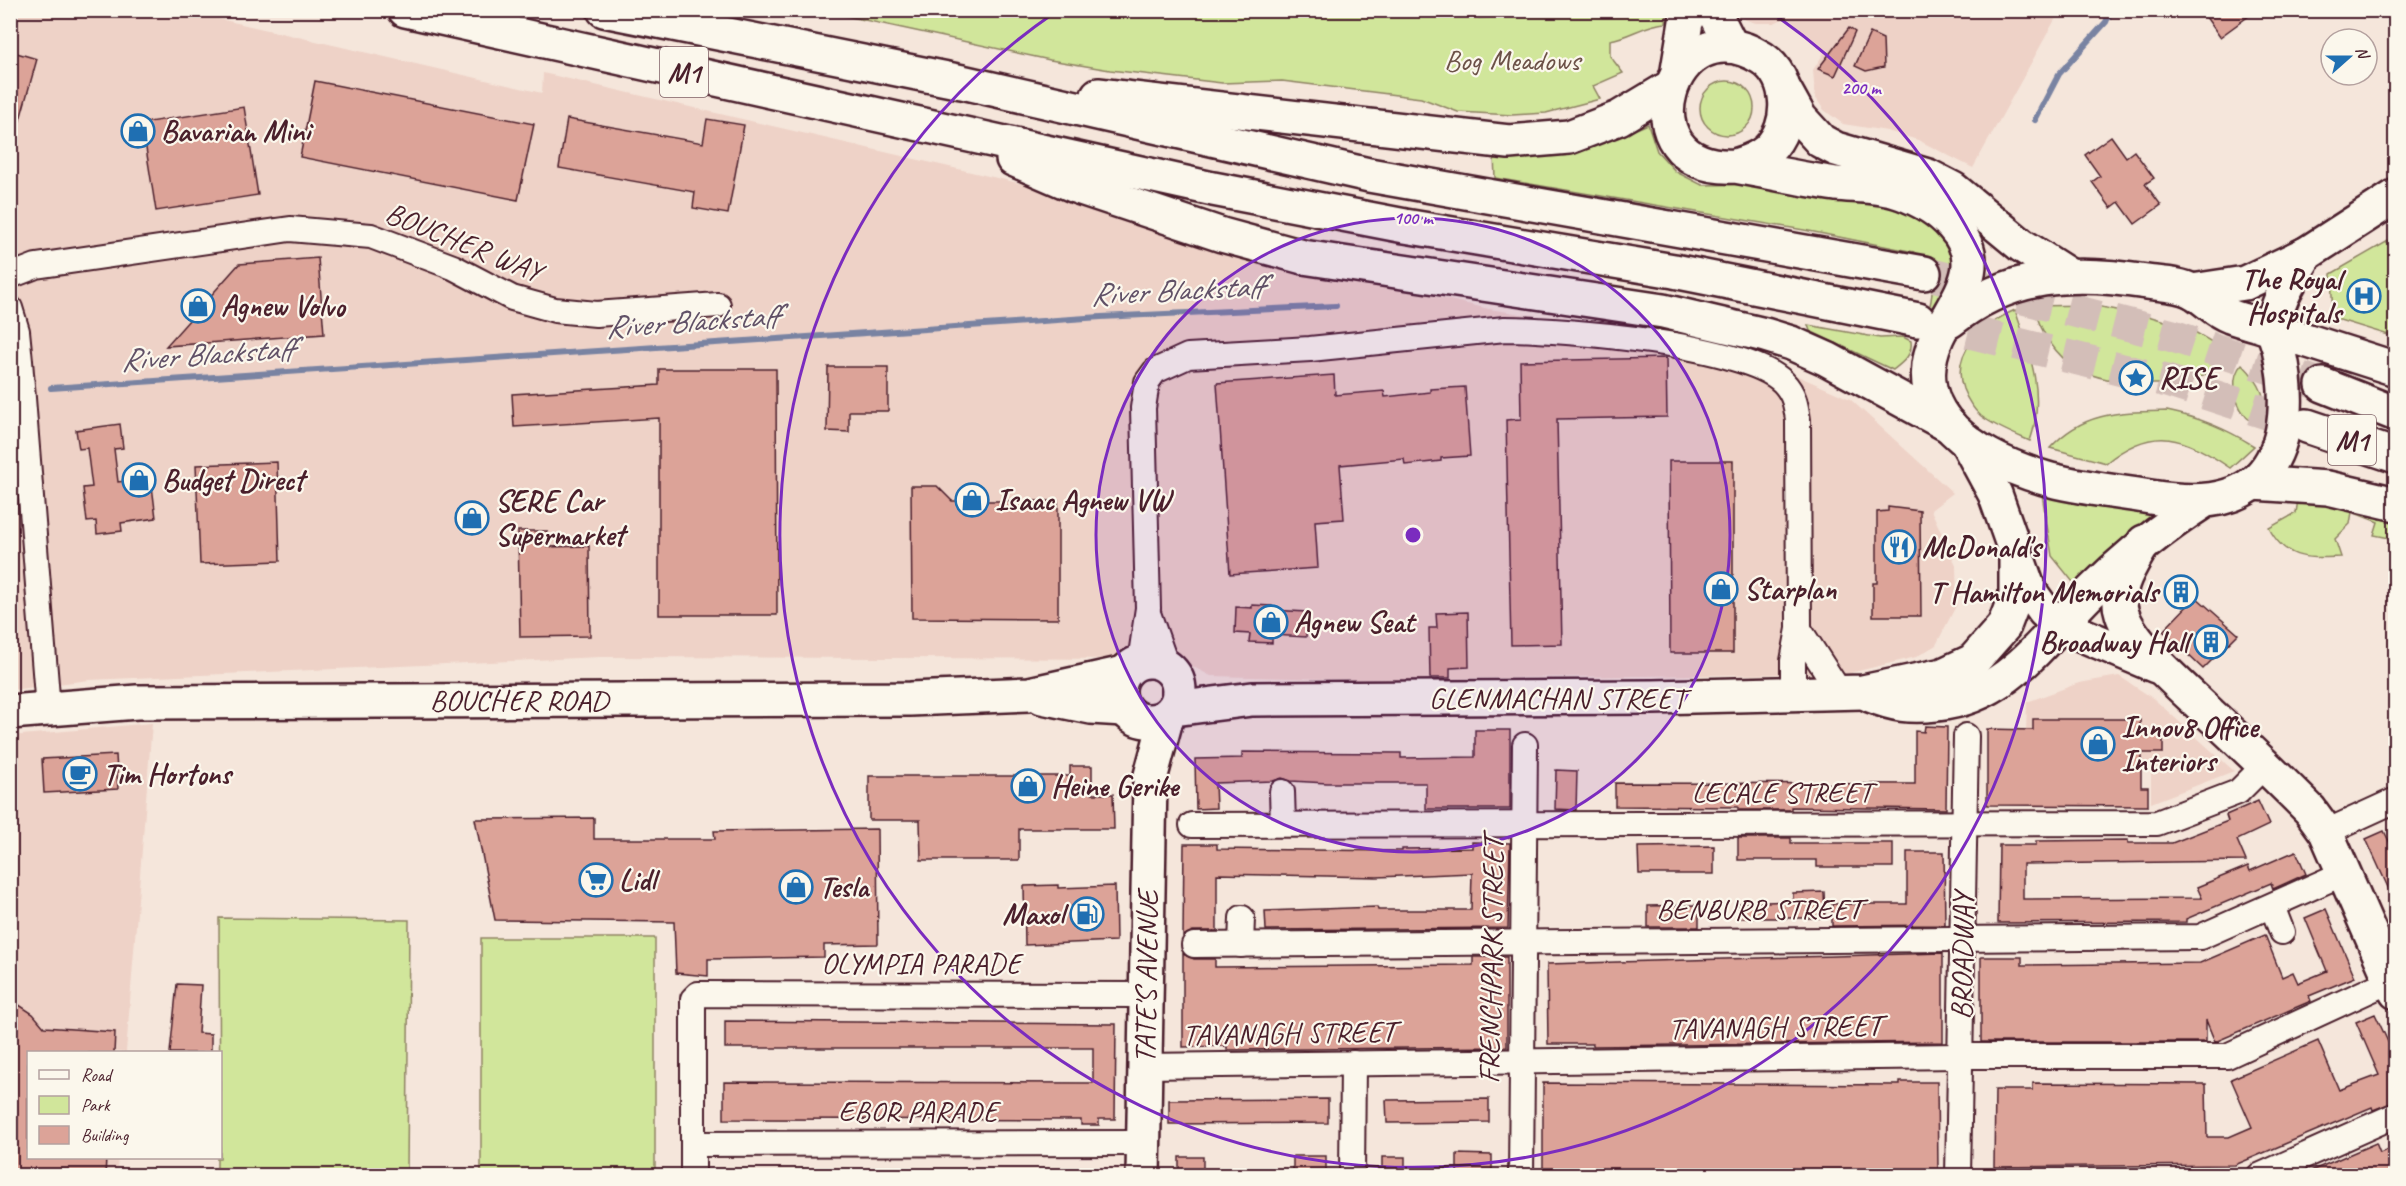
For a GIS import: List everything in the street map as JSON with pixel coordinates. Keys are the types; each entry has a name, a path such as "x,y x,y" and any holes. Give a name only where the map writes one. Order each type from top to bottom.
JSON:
{"main road":[{"name":"M1","path":"405,10 1213,189 1405,226 1674,271 1931,323"},
{"name":"M1","path":"604,10 962,82 1369,175 1924,273"},
{"path":"1688,10 1667,117 1679,144 1703,162 1900,192 1931,207 1955,227 1963,239 1970,259 1964,290 1931,323"},
{"path":"1713,10 1731,46"},
{"path":"962,82 1209,106 1438,136 1509,142 1569,137 1619,118 1673,78 1689,58 1702,51 1731,46 1754,52 1766,61 1779,76 1800,118 1821,141 1836,149 1928,176 1953,189 2021,245 2068,275"},
{"path":"1735,166 1755,159 1775,142 1785,121 1785,91"},
{"path":"963,133 1021,163 1078,187 1222,235 1303,256 1664,311 1730,325 1791,343 1888,390 1995,460 2046,478 2172,501 2204,501 2250,485 2328,488 2396,504"},
{"path":"1931,323 2003,289 2049,277 2068,275 2137,280 2192,291 2245,283 2306,254 2396,196"},
{"path":"2250,485 2271,460 2284,429 2283,379 2274,330 2279,304 2306,254"},
{"path":"2192,291 2230,316 2258,323 2396,369"},
{"path":"1931,323 1938,337 1929,366 1930,393 1938,412 1959,435 1995,494 2016,559 2029,590 2044,611 2060,625 2163,669"},
{"name":"M1","path":"2322,385 2396,414"},
{"name":"M1","path":"2307,426 2396,456"},
{"name":"GLENMACHAN STREET","path":"1852,693 1897,706 1951,703 1974,697 2004,679 2144,542 2204,501"},
{"path":"2144,542 2123,580 2120,595 2121,614 2131,631 2163,669 2310,810 2326,832 2394,984"},
{"name":"GLENMACHAN STREET","path":"1170,713 1252,699 1852,693 1943,675 1972,661 2004,626 2016,595 2016,559"},
{"path":"1151,669 1179,692 1170,713 1149,722 1128,713 1119,692 1151,669"},
{"name":"BOUCHER ROAD","path":"10,712 137,702 910,699 1029,694 1151,669"},
{"name":"GLENMACHAN STREET","path":"1151,669 1252,699"},
{"name":"BOUCHER ROAD","path":"1029,694 1128,713"},
{"name":"TATE'S AVENUE","path":"1128,713 1150,779"},
{"name":"TATE'S AVENUE","path":"1143,1176 1144,995 1150,779 1170,713"}],"street":[{"name":"BOUCHER WAY","path":"10,276 36,266 290,229 371,236 453,267 512,298 555,310 596,314 718,305"},
{"path":"10,308 17,331 20,361 48,709"},
{"path":"1151,669 1147,611 1143,408 1147,382 1155,371 1188,356 1310,349 1505,329 1599,335 1680,347 1733,358 1782,380 1796,403 1798,420 1799,629 1793,660 1793,695"},
{"path":"1799,629 1852,693"},
{"name":"BROADWAY","path":"1958,1176 1966,736"},
{"name":"FRENCHPARK STREET","path":"1521,1176 1525,745"},
{"name":"LECALE STREET","path":"1192,825 2157,823 2238,792 2265,765"},
{"path":"1282,792 1283,824"},
{"path":"2326,832 2396,800"},
{"name":"BENBURB STREET","path":"1194,945 2200,937 2344,873"},
{"path":"2272,906 2282,932"},
{"path":"1241,945 1242,918"},
{"name":"TAVANAGH STREET","path":"1144,1066 1960,1056 2227,1056 2394,984"},
{"name":"OLYMPIA PARADE","path":"694,1144 693,999 698,994 1144,995"},
{"path":"1352,1176 1353,1063"},
{"path":"2259,1176 2396,1115"},
{"name":"EBOR PARADE","path":"694,1144 1143,1143"},
{"path":"693,1176 694,1144"}],"shaded area":[{"path":"1478,10 1591,11 1479,18"},
{"path":"10,11 185,11 542,93 543,73 1066,194 1269,258 1489,309 1732,347 1850,399 1953,493 1931,510 1956,565 1957,604 1936,645 1916,657 1850,673 1366,680 1211,676 1178,659 600,657 89,680 11,690"},
{"path":"1735,11 2057,11 2057,16 1973,168 1918,140 1887,131 1843,124 1824,110 1815,97 1813,70 1824,53 1787,17 1774,23 1756,23 1746,20"},
{"path":"2119,676 2154,699 2234,771 2151,803 2151,766 2025,764 2027,702 2079,683"},
{"path":"152,723 126,1051 27,1051 27,1159 118,1159 116,1175 11,1176 11,736"}],"green space":[{"name":"Bog Meadows","path":"1478,10 1479,18 1591,11 1667,11 1666,23 1610,40 1610,56 1623,73 1593,86 1600,99 1546,113 1512,115 1458,112 1421,98 1282,81 1222,83 1110,70 1050,60 823,11"},
{"path":"1722,81 1732,81 1742,85 1750,93 1754,108 1750,123 1742,131 1732,135 1722,135 1712,131 1704,123 1700,113 1700,103 1704,93 1712,85"},
{"path":"1648,124 1657,151 1676,172 1702,185 1769,184 1902,204 1934,223 1959,264 1935,309 1927,315 1932,297 1931,281 1926,266 1914,252 1804,230 1495,178 1494,156 1536,155 1573,150 1609,140"},
{"name":"The Royal Hospitals","path":"2395,237 2395,337 2333,318 2331,274"},
{"path":"2091,305 2148,316 2188,328 2224,349 2221,358 2216,366 2205,375 2189,381 2149,384 2091,375 2070,364 2056,350 2044,333 2034,306"},
{"path":"2015,310 2031,358 2036,391 2037,408 2030,441 1981,416 1966,396 1960,375 1961,363 1973,340 1992,323"},
{"path":"1808,325 1880,338 1903,337 1911,341 1911,346 1906,358 1893,370 1810,331"},
{"path":"2242,364 2262,392 2265,408 2264,427 2248,419 2238,402 2235,382 2238,369"},
{"path":"2167,411 2212,424 2254,446 2230,468 2198,449 2169,439 2154,439 2139,443 2106,463 2050,448 2063,436 2089,420 2118,413"},
{"path":"2041,488 2154,514 2077,587 2052,556"},
{"path":"2299,493 2395,512 2395,539 2374,535 2378,522 2352,512 2350,524 2335,539 2341,557 2308,557 2291,552 2283,547 2269,528 2296,513"},
{"path":"219,918 409,920 407,1175 217,1175 217,1159 222,1159 222,1051 220,1051"},
{"path":"481,938 655,938 655,1175 481,1175"}],"building":[{"path":"2201,10 2257,10 2220,37"},
{"path":"1849,28 1855,32 1835,76 1818,69"},
{"path":"1870,33 1883,39 1884,67 1866,71 1855,66"},
{"path":"10,51 37,59 16,134 10,133"},
{"path":"315,81 534,124 518,200 300,157"},
{"path":"244,107 258,195 156,211 142,123"},
{"path":"567,119 703,143 707,119 744,125 728,214 693,208 695,192 559,168"},
{"path":"2111,136 2126,157 2134,151 2154,178 2145,184 2161,205 2135,224 2119,202 2111,208 2092,182 2100,176 2085,155"},
{"path":"318,258 324,334 166,346 239,264"},
{"path":"1666,358 1667,417 1557,419 1562,644 1511,645 1506,420 1521,419 1520,361"},
{"path":"828,367 888,367 888,411 849,411 849,432 827,431"},
{"path":"659,369 776,369 777,615 659,615 659,418 514,427 512,394 659,385"},
{"path":"1334,375 1335,395 1384,391 1385,397 1430,392 1430,389 1465,387 1470,456 1441,458 1441,461 1405,465 1404,459 1340,465 1344,519 1315,521 1318,568 1230,574 1217,383"},
{"path":"120,424 123,448 114,449 118,482 151,478 156,518 121,523 122,531 97,534 96,521 87,522 83,488 92,487 87,448 79,449 76,430"},
{"path":"1669,461 1733,461 1733,653 1670,653"},
{"path":"277,462 280,561 200,564 196,465"},
{"path":"911,486 937,486 952,501 1058,501 1058,619 912,618"},
{"name":"McDonald's","path":"1888,507 1920,511 1921,616 1873,616 1873,583 1877,583 1877,512 1888,511"},
{"path":"518,531 547,531 547,547 589,546 590,636 520,637"},
{"path":"2196,597 2238,634 2203,669 2163,631"},
{"name":"Agnew Seat","path":"1252,605 1272,606 1272,610 1307,612 1306,637 1272,635 1272,643 1249,642 1250,634 1235,633 1236,607 1252,608"},
{"path":"1468,612 1469,667 1450,668 1450,678 1430,678 1429,628 1437,628 1436,613"},
{"path":"2033,719 2140,719 2140,735 2163,734 2163,753 2141,753 2141,787 2148,787 2148,806 1987,805 1987,729 2033,730"},
{"path":"1925,726 1947,727 1946,809 1791,807 1791,810 1738,810 1738,807 1615,806 1615,783 1915,784 1915,731 1924,732"},
{"path":"1475,730 1510,730 1510,809 1426,809 1426,783 1327,783 1291,781 1282,778 1273,781 1215,783 1216,808 1196,809 1195,759 1242,758 1242,752 1401,753 1401,758 1475,757"},
{"name":"Tim Hortons","path":"116,755 118,789 44,793 42,759"},
{"path":"1070,766 1092,766 1092,794 1113,794 1114,829 1019,829 1019,860 921,860 920,820 869,820 869,776 1070,776"},
{"path":"1556,770 1577,771 1576,810 1555,809"},
{"path":"2258,801 2269,825 2237,840 2246,861 2023,864 2023,899 2202,898 2197,887 2248,866 2250,871 2296,851 2306,874 2273,889 2271,883 2186,919 2186,922 1998,923 1999,845 2036,845 2036,841 2128,840 2128,843 2172,843 2228,821 2226,815"},
{"path":"594,818 594,839 715,839 714,831 877,829 878,944 824,945 824,957 708,959 708,976 676,973 674,922 495,920 475,819"},
{"path":"2384,831 2390,843 2396,841 2396,905 2366,839"},
{"path":"1738,838 1791,838 1791,843 1893,843 1893,867 1817,867 1817,860 1738,860"},
{"path":"1472,842 1510,843 1508,928 1266,930 1265,911 1377,907 1378,910 1471,910 1472,873 1377,877 1217,874 1217,931 1193,931 1183,936 1184,844 1217,844 1217,849 1402,851 1402,849 1472,848"},
{"path":"1714,846 1714,874 1639,874 1638,847"},
{"path":"1907,852 1944,852 1945,925 1832,926 1832,904 1907,904"},
{"path":"1058,885 1058,888 1115,886 1116,941 1025,945 1024,886"},
{"path":"1824,892 1825,918 1739,918 1738,903 1793,901 1793,893"},
{"path":"1699,905 1699,927 1648,927 1648,906"},
{"path":"2326,909 2355,977 2309,996 2311,1001 2215,1042 2206,1020 2206,1042 1981,1042 1981,957 2022,957 2022,965 2200,963 2265,935 2282,977 2293,972 2298,983 2327,971 2305,918"},
{"path":"1943,953 1943,1042 1593,1046 1593,1044 1548,1044 1547,964"},
{"path":"1183,954 1194,959 1215,959 1215,967 1473,965 1473,957 1507,957 1507,1047 1227,1050 1227,1046 1183,1047"},
{"path":"177,984 201,985 198,1033 211,1034 211,1051 170,1051"},
{"path":"10,999 33,1014 44,1027 115,1032 114,1051 27,1051 27,1159 106,1159 105,1176 10,1176"},
{"path":"2375,1014 2396,1059 2396,1101 2373,1110 2372,1107 2235,1165 1994,1167 1995,1090 2033,1090 2033,1083 2206,1084 2207,1137 2229,1137 2252,1127 2231,1079 2318,1041 2339,1090 2379,1075 2356,1022"},
{"path":"725,1021 1116,1024 1115,1119 1099,1119 1099,1125 1081,1125 1081,1120 724,1119 724,1082 1093,1083 1093,1048 725,1048"},
{"path":"1900,1082 1937,1082 1938,1172 1543,1175 1543,1083 1900,1085"},
{"path":"1328,1099 1328,1123 1169,1124 1169,1100"},
{"path":"1489,1099 1489,1122 1387,1123 1386,1100"},
{"path":"2376,1143 2380,1153 2396,1146 2396,1176 2299,1176"},
{"path":"1457,1154 1492,1155 1492,1176 1457,1176"},
{"path":"1293,1156 1326,1156 1326,1176 1293,1176"},
{"path":"1179,1157 1203,1157 1203,1176 1179,1176"},
{"path":"1382,1157 1405,1157 1405,1176 1382,1176"}],"waterway":[{"path":"2035,120 2059,74 2106,22 2111,10"},
{"name":"River Blackstaff","path":"51,388 1101,317 1336,306"}],"tunnel":[{"path":"1924,273 2173,336 2323,385"},
{"path":"1921,320 2167,381 2307,426"}],"place":[{"name":"Bavarian Mini","path":"138,131"},
{"name":"The Royal Hospitals","path":"2364,296"},
{"name":"Agnew Volvo","path":"198,306"},
{"name":"RISE","path":"2136,378"},
{"name":"Budget Direct","path":"139,480"},
{"name":"Isaac Agnew VW","path":"972,500"},
{"name":"SERE Car Supermarket","path":"472,518"},
{"name":"McDonald's","path":"1899,547"},
{"name":"Starplan","path":"1721,589"},
{"name":"T Hamilton Memorials","path":"2181,592"},
{"name":"Agnew Seat","path":"1271,622"},
{"name":"Broadway Hall","path":"2211,642"},
{"name":"Innov8 Office Interiors","path":"2098,744"},
{"name":"Tim Hortons","path":"80,774"},
{"name":"Heine Gerike","path":"1028,786"},
{"name":"Lidl","path":"596,880"},
{"name":"Tesla","path":"796,887"},
{"name":"Maxol","path":"1087,914"}]}
